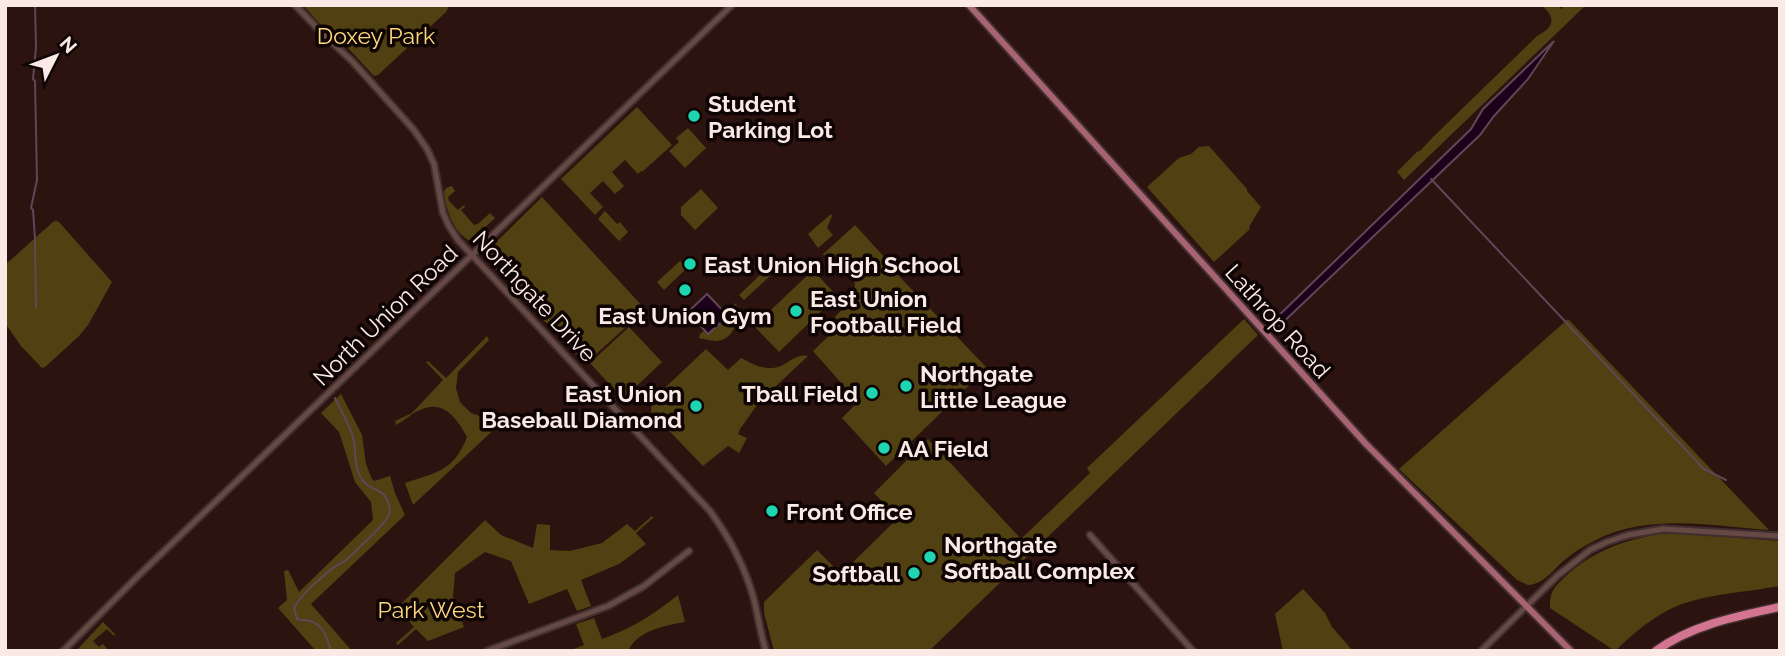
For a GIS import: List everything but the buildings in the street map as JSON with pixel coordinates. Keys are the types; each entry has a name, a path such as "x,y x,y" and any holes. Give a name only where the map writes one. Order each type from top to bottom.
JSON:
{"highway":[{"path":"1656,651 1681,635 1724,620 1780,607"}],"main road":[{"name":"Lathrop Road","path":"970,5 1366,444 1571,651"}],"street":[{"name":"Northgate Drive","path":"295,5 353,62 414,130 430,153 440,202 449,226 472,256 710,511 733,544 743,567 766,651"},
{"name":"North Union Road","path":"63,651 732,5"},
{"path":"1481,651 1575,561 1598,546 1628,535 1663,529 1780,536"},
{"path":"1090,535 1193,651"},
{"path":"487,651 608,606 644,586 689,551"}],"green space":[{"name":"Doxey Park","path":"303,5 446,5 448,8 374,76"},
{"path":"1541,5 1558,5 1561,9 1566,5 1586,5 1404,180 1397,172 1550,26 1550,14"},
{"path":"637,107 672,145 638,174 625,160 612,172 624,186 615,194 603,181 590,193 603,207 595,215 561,179"},
{"path":"688,128 706,148 685,168 669,151 679,142 676,138"},
{"path":"1209,146 1261,207 1250,229 1214,262 1147,187 1179,158 1191,154 1199,147"},
{"path":"452,186 455,191 448,197 449,201 458,210 464,205 461,210 474,225 490,213 495,218 470,241 455,227 449,213 444,192"},
{"path":"701,189 718,208 695,230 681,215 681,207"},
{"path":"542,197 645,310 585,364 483,255"},
{"path":"605,211 628,232 619,241 598,219"},
{"path":"831,214 827,228 833,235 818,248 808,234"},
{"path":"56,221 112,282 88,325 42,368 21,346 5,323 5,265"},
{"name":"Northgate Little League","path":"855,225 896,273 987,368 886,466 842,418 858,402 813,351 841,324 835,317 851,300 855,283 844,264 838,259 822,255"},
{"path":"776,260 782,265 744,300 739,295"},
{"path":"680,261 687,268 664,290 657,282"},
{"name":"East Union Football Field","path":"813,270 837,296 779,352 754,326"},
{"path":"736,303 735,326 728,336 717,341 699,338 705,330 709,334 727,317 724,313"},
{"path":"1244,319 1258,335 929,651 774,651 764,613 764,602 817,550 841,574 898,518 874,493 928,439 1021,539 1090,473 1087,468"},
{"path":"1568,319 1769,530 1686,523 1624,529 1585,546 1544,579 1528,585 1517,580 1399,469"},
{"path":"629,327 662,362 623,399 590,363"},
{"path":"487,336 489,340 458,372 456,388 460,402 471,413 501,423 413,505 405,483 435,473 450,464 462,449 467,437 449,413 436,407 417,411 396,425 395,421 412,413 443,380 426,362 446,378"},
{"name":"East Union Baseball Diamond","path":"706,349 728,370 741,358 757,366 770,368 783,365 797,357 808,356 760,401 740,429 738,434 747,438 739,453 728,446 703,466 651,412 652,400"},
{"name":"Park West","path":"341,394 362,435 366,464 372,479 374,481 390,476 405,515 311,604 352,651 316,651 278,608 287,600 284,571 288,570 299,592 373,520 371,502 355,482 339,432 321,413"},
{"name":"Park West","path":"652,516 636,533 646,544 619,564 581,580 591,606 577,611 567,589 529,604 511,561 485,552 455,573 453,597 464,627 428,641 416,629 398,645 396,643 414,627 397,608 485,520 501,535 533,548 537,524 550,525 550,550 570,551 602,543 627,524 635,531"},
{"path":"1659,534 1780,541 1780,586 1714,596 1677,606 1652,620 1615,651 1550,608 1556,586 1587,559 1621,544"},
{"path":"1303,589 1353,651 1283,651 1275,614"},
{"path":"678,595 685,622 660,627 645,634 632,644 628,651 569,651 584,645 576,624 594,618 602,639 642,620"},
{"path":"103,622 114,636 107,629 93,641 99,647 103,644 109,651 76,651"}],"shaded area":[{"path":"1554,41 1528,79 1480,135 1276,329 1271,323 1471,129 1483,109"},
{"path":"707,294 728,316 708,334 688,312"}],"waterway":[{"path":"35,5 36,47 33,79 37,180 31,208 35,239 36,308"},
{"path":"1431,179 1704,469 1726,480"},
{"path":"331,651 322,629 315,623 297,619 294,608 316,582 345,561 376,531 387,519 390,509 383,494 368,485 359,474 353,437 335,398"}],"place":[{"name":"Student Parking Lot","path":"694,116"},
{"name":"East Union High School","path":"690,264"},
{"name":"East Union Gym","path":"685,290"},
{"name":"East Union Football Field","path":"796,311"},
{"name":"Northgate Little League","path":"906,386"},
{"name":"Tball Field","path":"872,393"},
{"name":"East Union Baseball Diamond","path":"696,406"},
{"name":"AA Field","path":"884,448"},
{"name":"Front Office","path":"772,511"},
{"name":"Northgate Softball Complex","path":"930,557"},
{"name":"Softball","path":"914,573"}]}
